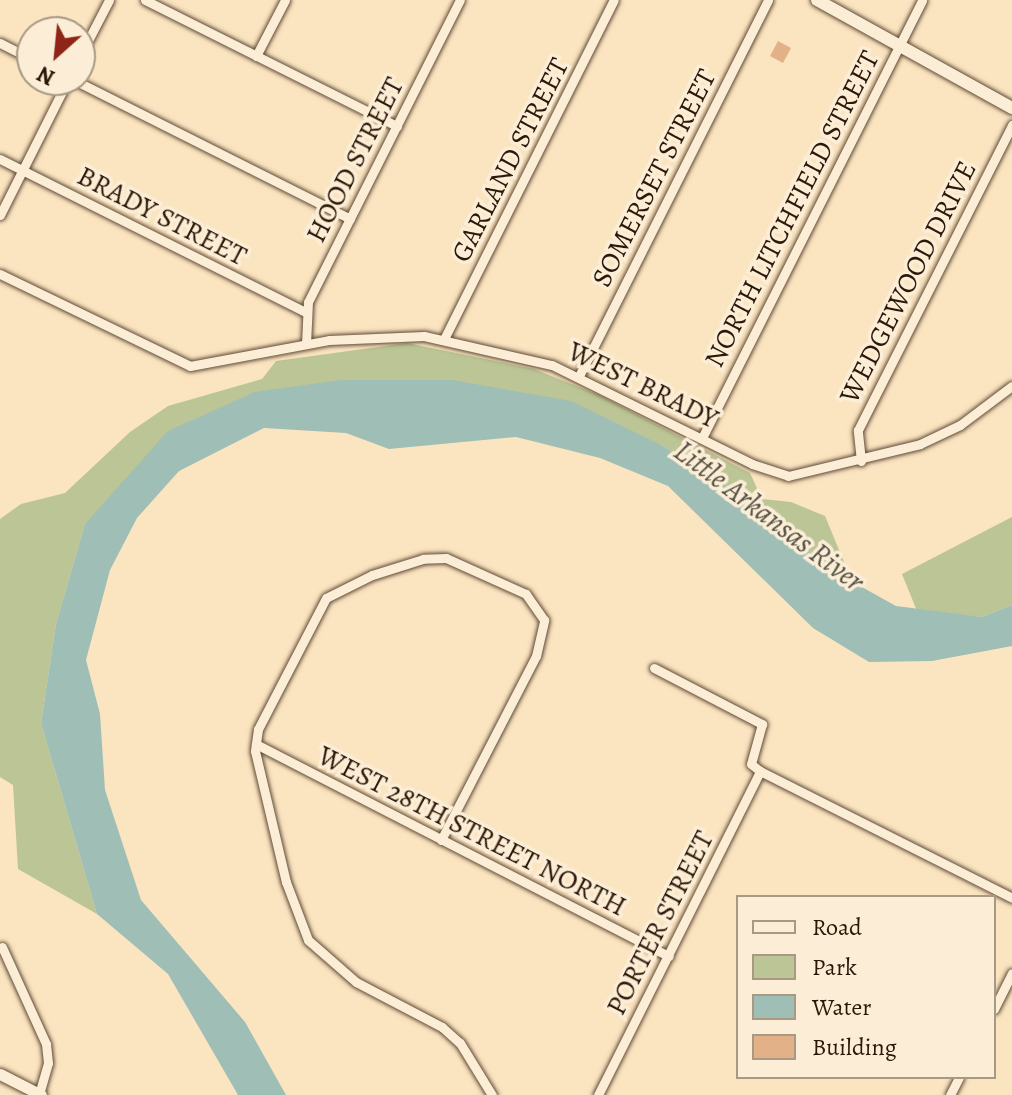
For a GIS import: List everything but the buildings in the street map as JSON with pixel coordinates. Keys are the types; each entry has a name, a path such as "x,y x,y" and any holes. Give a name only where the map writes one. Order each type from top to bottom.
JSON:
{"main road":[{"path":"817,0 1012,108"}],"street":[{"path":"96,25 109,0"},
{"path":"145,0 397,126"},
{"path":"256,56 285,0"},
{"name":"HOOD STREET","path":"306,344 305,312 460,0"},
{"name":"GARLAND STREET","path":"444,339 614,0"},
{"name":"SOMERSET STREET","path":"579,376 768,0"},
{"name":"NORTH LITCHFIELD STREET","path":"702,438 922,0"},
{"path":"96,92 350,219"},
{"path":"0,215 62,96"},
{"name":"WEDGEWOOD DRIVE","path":"861,461 858,430 1012,125"},
{"name":"BRADY STREET","path":"0,159 305,312"},
{"name":"WEST BRADY","path":"0,274 178,363 190,366 306,344 377,337 444,339 579,376 702,438 788,476 861,461 947,432 1012,386"},
{"path":"441,840 544,638 542,613 526,594 464,561 446,558 423,559 338,589 326,598 258,729 256,744 286,882 308,940 356,982 442,1027 460,1043 492,1095"},
{"path":"654,668 762,724 751,764 760,771 1012,898"},
{"name":"WEST 28TH STREET NORTH","path":"256,744 669,956"},
{"name":"PORTER STREET","path":"598,1095 760,771"},
{"path":"0,1074 40,1094 48,1063 46,1044 2,947"},
{"path":"996,1005 1012,973"}],"green space":[{"path":"407,343 534,369 599,395 750,473 762,499 791,502 825,516 844,562 833,571 752,503 663,446 340,380 85,524 56,624 41,723 97,914 18,869 13,785 0,777 0,519 21,504 65,493 130,432 168,406 262,379 276,361"},
{"path":"1012,517 1012,605 982,617 917,611 902,574"}],"water":[{"path":"340,380 452,380 571,401 663,446 752,503 833,571 896,606 982,617 1012,605 1012,646 932,661 869,662 813,628 668,486 600,458 516,437 389,449 346,433 264,428 179,471 137,518 110,570 86,660 100,714 105,790 141,900 245,1022 286,1095 238,1095 168,974 97,914 41,723 56,624 85,524 168,431 255,392"}],"water label":[{"name":"Little Arkansas River","path":"769,516"}]}
